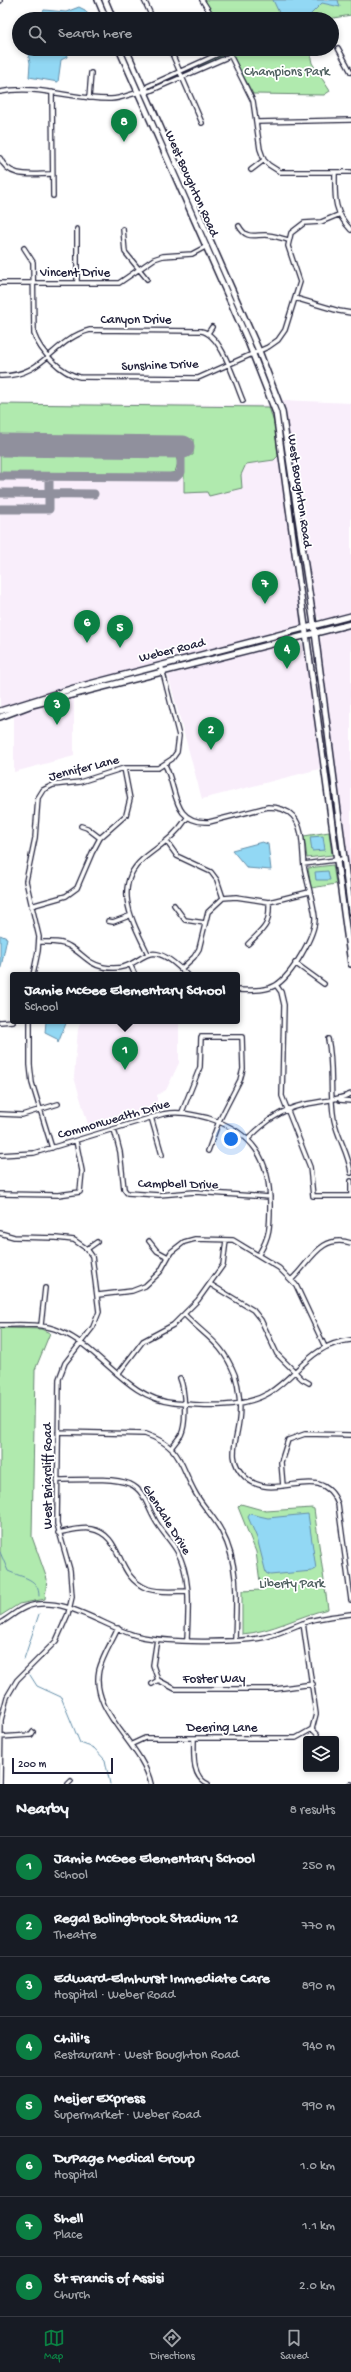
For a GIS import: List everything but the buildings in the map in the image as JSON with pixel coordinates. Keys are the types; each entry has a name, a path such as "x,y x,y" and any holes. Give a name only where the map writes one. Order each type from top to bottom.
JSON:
{"main road":[{"path":"98,0 103,12"},
{"path":"105,0 110,12"},
{"name":"West Boughton Road","path":"123,56 253,354 274,407 280,429 351,964"},
{"name":"West Boughton Road","path":"129,56 275,389 286,430 315,633 351,912"},
{"name":"Weber Road","path":"0,710 31,700 161,665 351,616"},
{"name":"Weber Road","path":"0,718 32,705 351,624"},
{"path":"218,658 221,654 236,649 238,646"}],"street":[{"path":"144,0 150,12"},
{"path":"202,0 210,12"},
{"path":"339,50 351,72"},
{"path":"173,56 202,123"},
{"path":"144,91 148,86 212,56"},
{"path":"0,92 23,89 89,98 117,99 144,91 150,91 230,56 253,101 260,149 264,160 280,172 351,172"},
{"path":"89,98 91,73"},
{"path":"52,92 51,174 53,196"},
{"path":"257,122 351,120"},
{"path":"0,158 6,168 20,174 51,174"},
{"path":"251,170 264,160"},
{"path":"335,172 335,200 338,215 351,230"},
{"path":"240,226 244,233 250,236 265,235 288,240 291,233 301,224 321,222 338,215"},
{"path":"123,228 125,252 147,279"},
{"path":"77,229 77,283"},
{"name":"Sunshine Drive","path":"24,248 33,262 34,334 49,355 64,370 73,376 83,378 193,378 202,377 274,344 282,335 295,298 300,278 290,252 288,240"},
{"name":"Vincent Drive","path":"0,283 119,283 158,257 192,254 212,244"},
{"path":"295,298 351,313"},
{"path":"212,327 208,333 216,340 243,401"},
{"name":"Canyon Drive","path":"0,376 18,375 30,370 67,340 78,333 90,330 201,331 208,333"},
{"path":"161,665 179,736 177,752 165,765 170,776 177,804 187,818 202,822 209,822 268,807 278,807 293,816 298,823 314,917 313,930 284,979 276,985 258,990 240,990"},
{"name":"Jennifer Lane","path":"34,972 39,942 26,876 35,838 36,802 40,794 53,785 80,782 124,768 154,769 165,765"},
{"path":"31,906 66,896 77,888 100,838 129,810 130,799 124,768"},
{"path":"148,954 129,916 126,897 132,874 143,860 177,833 187,818"},
{"path":"81,826 87,828 100,838"},
{"path":"167,842 177,856 210,872 217,880 223,898"},
{"path":"304,864 343,859"},
{"path":"181,969 194,957 199,949 205,923 212,907 223,898 236,897 268,902 309,892"},
{"path":"248,944 266,926 269,917 268,902"},
{"path":"174,905 185,920 205,923"},
{"path":"108,921 113,922 129,916"},
{"path":"39,942 69,945 85,959 101,967 118,968 130,964 148,954 165,955 184,972"},
{"path":"295,962 324,984"},
{"path":"130,964 134,972"},
{"path":"276,985 281,992 284,1005 284,1051 281,1085 287,1109 310,1168 313,1196 351,1196 351,1181"},
{"path":"0,1022 10,1021"},
{"path":"30,1024 30,1065 40,1111 52,1148"},
{"path":"182,1112 200,1066 201,1037 242,1037 243,1069 240,1080 219,1122 208,1152"},
{"path":"328,1039 333,1063 332,1100 334,1121 350,1163 351,1173"},
{"path":"248,1139 267,1120 287,1109 339,1099 351,1094"},
{"path":"339,1099 351,1101"},
{"path":"0,1114 22,1115 40,1111 58,1104"},
{"name":"Commonwealth Drive","path":"0,1155 34,1153 151,1117 182,1112 219,1122 232,1127 248,1139 263,1160 268,1172 270,1234 259,1254"},
{"path":"151,1117 162,1155"},
{"name":"Campbell Drive","path":"114,1129 120,1152 124,1189 127,1193 148,1195 195,1192 270,1197"},
{"path":"0,1194 58,1195 80,1192 82,1171 76,1141"},
{"path":"0,1235 65,1239 81,1243 87,1249 97,1242"},
{"path":"118,1374 143,1341 173,1325 185,1315 210,1284 224,1265 226,1240"},
{"path":"98,1295 132,1291 145,1286 157,1275 175,1248 186,1241 233,1240 259,1254 279,1268 291,1280 300,1292 325,1347"},
{"path":"149,1241 157,1251 168,1257"},
{"path":"291,1280 300,1272 314,1252 324,1244 336,1241 351,1243"},
{"name":"West Briarcliff Road","path":"0,1784 0,1737 3,1707 12,1687 56,1641 69,1610 72,1591 70,1570 58,1533 57,1480 60,1373 65,1363 97,1320 99,1312 92,1256 87,1249"},
{"path":"210,1284 254,1310 261,1320 276,1351 294,1372 309,1383"},
{"path":"41,1326 45,1288"},
{"path":"185,1315 223,1349 236,1378 239,1404 239,1422 233,1451 237,1467 247,1479 258,1485 270,1487 311,1483 331,1489 338,1504 350,1578 351,1600"},
{"path":"0,1325 41,1326 61,1331 80,1343 138,1390 163,1402 184,1404 239,1404 270,1393 307,1359 325,1347 351,1340"},
{"path":"171,1448 181,1434 184,1386 180,1378"},
{"path":"58,1432 132,1432 158,1439 171,1448 184,1465 196,1495 217,1523 229,1548 236,1587 236,1640"},
{"path":"283,1486 281,1462 288,1440 305,1434 351,1435"},
{"name":"Glendale Drive","path":"57,1480 119,1481 137,1489 154,1519 177,1551 184,1568 188,1591 187,1640"},
{"path":"58,1533 90,1529 99,1531 113,1542 121,1565 127,1573 141,1585 159,1591 188,1591"},
{"path":"0,1623 29,1606 43,1604 94,1617 138,1636 157,1639 236,1640 266,1637 304,1623 351,1614"},
{"path":"304,1623 316,1714 312,1730 317,1734"},
{"path":"118,1628 99,1670 99,1688 102,1702 108,1714 132,1744 148,1773 150,1784"},
{"path":"152,1684 158,1680 153,1664 157,1639"},
{"name":"Foster Way","path":"158,1680 175,1689 276,1690 313,1684"},
{"name":"Deering Lane","path":"132,1744 144,1738 296,1738 312,1730"},
{"path":"0,1737 22,1737 31,1735 33,1732"},
{"path":"194,1738 195,1767 206,1784"}],"shaded area":[{"path":"281,400 351,403 351,614 322,621 316,615 292,452"},
{"path":"0,403 271,405 275,417 302,621 300,625 220,649 170,658 0,708"},
{"path":"351,628 351,889 331,749 319,641 323,634"},
{"path":"296,641 304,644 308,658 323,768 202,799 168,675"},
{"path":"74,697 74,756 14,772 14,715 34,707"},
{"path":"80,1024 179,1024 179,1063 166,1090 157,1095 157,1110 90,1131 74,1077 78,1029"}],"green space":[{"path":"204,0 351,0 351,15 339,17 339,12 212,12"},
{"path":"218,56 224,56 186,72 186,70"},
{"name":"Champions Park","path":"233,56 310,56 312,63 330,91 324,95 253,94"},
{"path":"144,99 185,191 183,190"},
{"path":"0,404 269,407 275,426 278,456 274,460 246,464 241,475 242,488 209,496 207,492 184,493 184,455 193,455 193,439 0,439"},
{"path":"0,452 175,454 178,463 175,472 168,474 0,473"},
{"path":"329,832 332,855 307,858 304,836"},
{"path":"333,865 336,884 311,888 308,868"},
{"path":"0,1328 41,1329 50,1333 35,1370 32,1537 47,1579 45,1599 19,1604 0,1616"},
{"name":"Liberty Park","path":"241,1504 266,1511 314,1509 328,1609 264,1630 242,1634 242,1591 261,1590 256,1552 238,1507"}],"water":[{"path":"273,0 338,0 340,7 322,3 313,12 279,12"},
{"path":"79,7 86,12 66,12"},
{"path":"44,10 66,12 43,12"},
{"path":"28,56 67,56 61,60 58,82 29,77 30,63"},
{"path":"323,836 325,850 312,851 310,837"},
{"path":"262,842 268,844 271,870 247,868 232,850"},
{"path":"328,871 330,880 316,880 315,872"},
{"path":"0,935 7,938 0,972"},
{"path":"46,1024 66,1024 58,1043 57,1039 45,1033"},
{"path":"250,1514 268,1518 308,1514 316,1569 312,1571 270,1575 266,1573 257,1538 248,1517"}],"waterway":[{"path":"0,1552 8,1571 33,1582 36,1585 39,1596"},
{"path":"24,1659 39,1614"},
{"path":"30,1675 37,1686 61,1697 80,1743 94,1748 105,1760 110,1784"}],"taxiway":[{"path":"0,476 176,477 181,472 181,447"},
{"path":"0,509 49,509 49,477"},
{"path":"0,493 94,494"}],"runway":[{"path":"0,445 183,447"}],"place":[{"name":"St Francis of Assisi","path":"124,142"},
{"name":"Shell","path":"265,604"},
{"name":"DuPage Medical Group","path":"87,643"},
{"name":"Meijer Express","path":"120,648"},
{"name":"Chili's","path":"287,669"},
{"name":"Edward-Elmhurst Immediate Care","path":"57,725"},
{"name":"Regal Bolingbrook Stadium 12","path":"211,750"},
{"name":"Jamie McGee Elementary School","path":"125,1070"}]}
